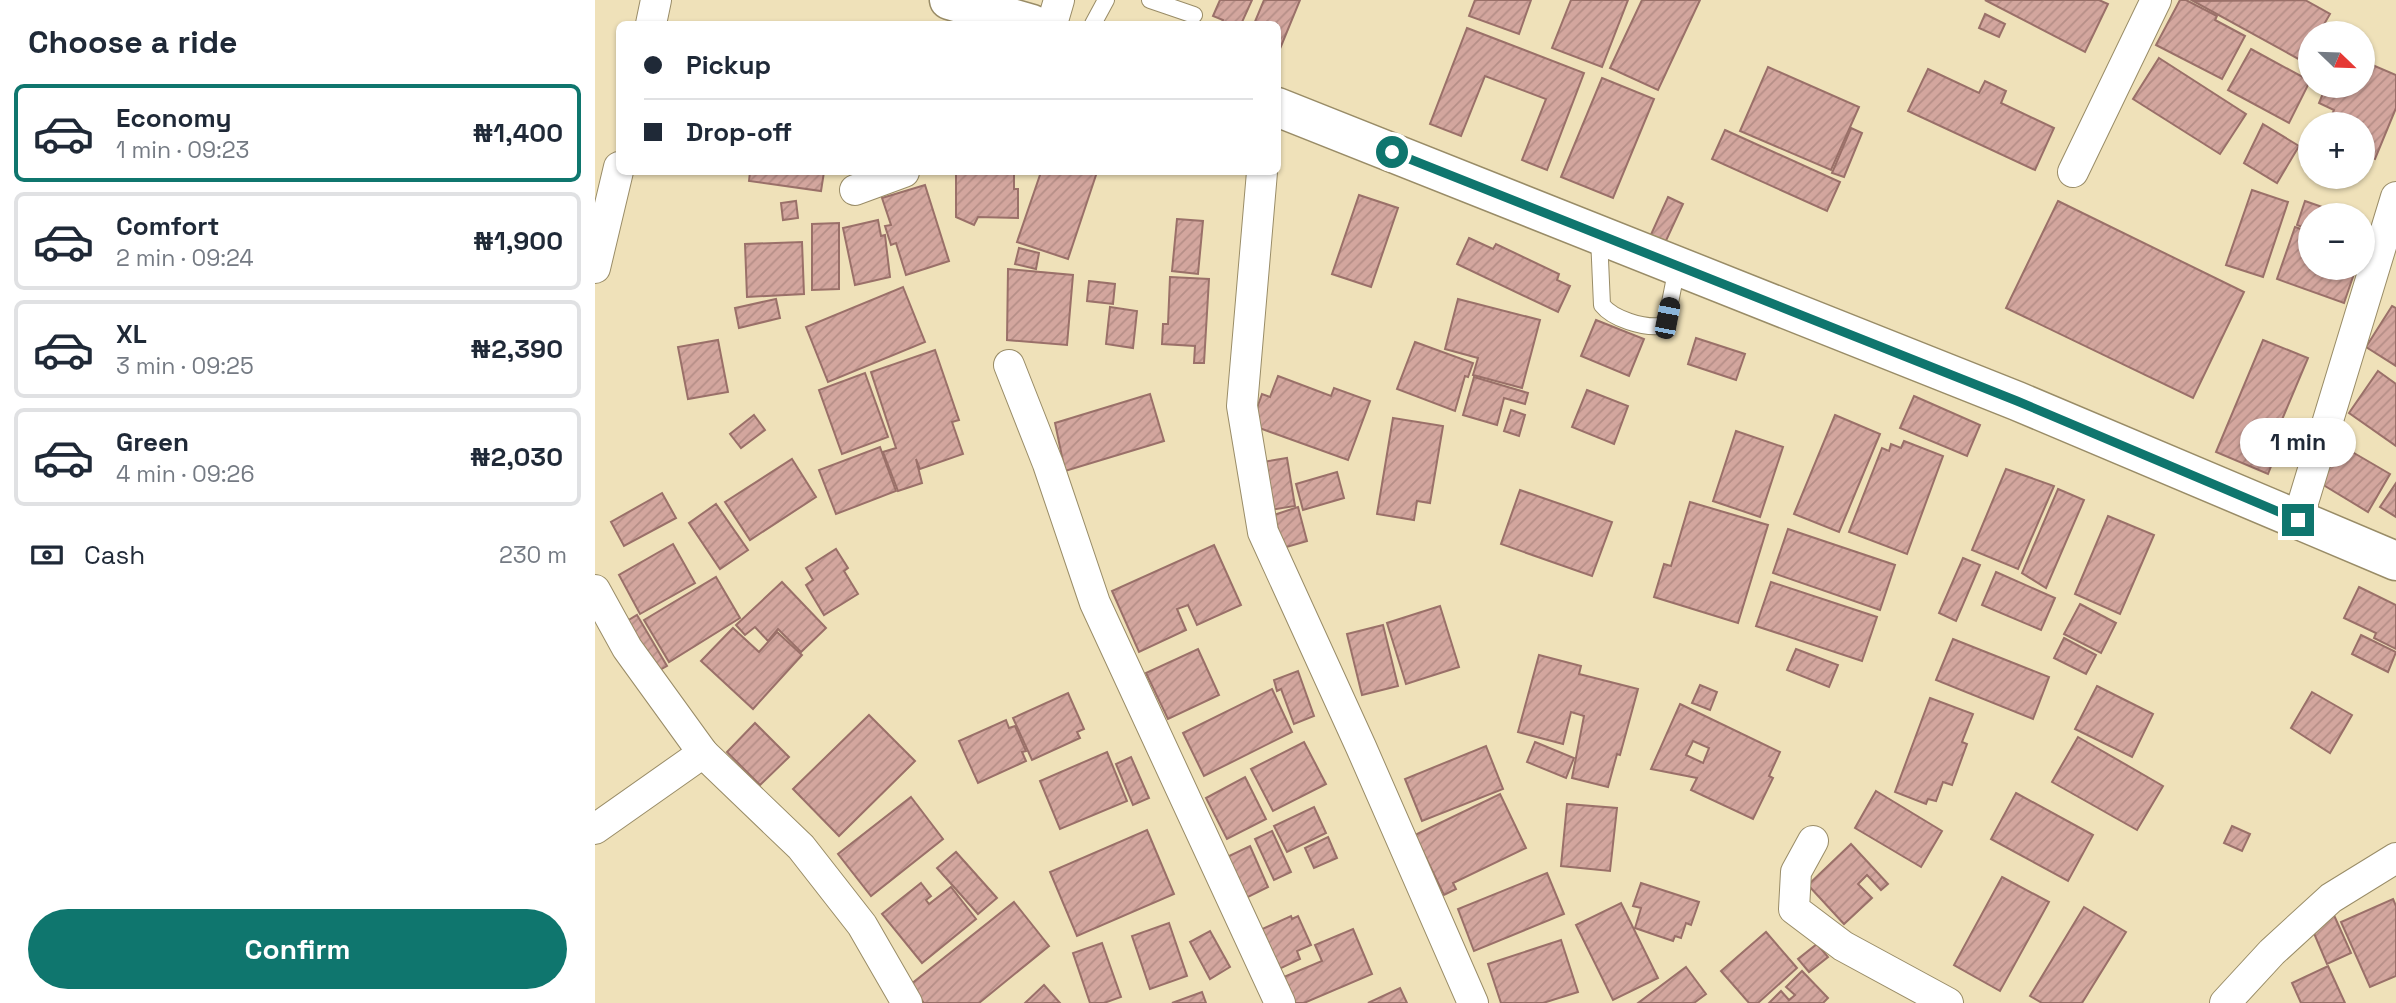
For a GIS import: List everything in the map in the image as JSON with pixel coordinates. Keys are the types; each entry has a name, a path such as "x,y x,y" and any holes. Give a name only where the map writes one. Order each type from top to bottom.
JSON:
{"street":[{"path":"652,21 656,0"},
{"path":"949,0 1020,21"},
{"path":"1053,21 1059,0"},
{"path":"2073,172 2156,0"},
{"path":"1281,109 2029,407 2396,561"},
{"path":"595,268 617,175"},
{"path":"855,190 896,175"},
{"path":"1262,175 1242,406 1263,532 1361,747 1472,1003"},
{"path":"2298,520 2396,197"},
{"path":"1009,365 1048,464 1095,603 1280,1003"},
{"path":"595,590 628,648 703,753 801,847 862,925 907,1003"},
{"path":"595,829 703,753"},
{"path":"1813,841 1796,872 1794,909 1843,946 1948,1003"},
{"path":"2225,1003 2272,953 2332,898 2396,859"}],"lane":[{"path":"1095,21 1106,0"},
{"path":"1150,0 1194,13"},
{"path":"1599,234 1602,305 1608,313 1650,327 1661,326 1667,318 1678,265"}],"building":[{"path":"1220,0 1252,0 1242,21 1222,21 1213,16"},
{"path":"1264,0 1300,0 1281,46 1281,21 1255,21"},
{"path":"1475,0 1531,0 1519,34 1469,16"},
{"path":"1571,0 1628,0 1602,67 1552,48"},
{"path":"1642,0 1700,0 1658,90 1610,68"},
{"path":"1985,0 2099,0 2108,4 2085,52"},
{"path":"2180,0 2186,0 2217,16 2215,20 2245,36 2222,79 2156,45"},
{"path":"2305,0 2330,14 2326,21 2298,21 2298,59 2193,1"},
{"path":"1985,14 2005,24 1999,37 1979,28"},
{"path":"1467,28 1584,73 1547,170 1522,160 1546,99 1485,76 1461,136 1430,124"},
{"path":"2251,49 2298,74 2298,98 2302,98 2289,123 2228,90"},
{"path":"2159,58 2246,114 2220,154 2133,99"},
{"path":"2375,66 2396,75 2396,108 2375,159 2375,112 2333,112 2334,110 2319,103 2321,98 2375,98"},
{"path":"1768,67 1859,107 1831,170 1740,131"},
{"path":"1928,69 1979,93 1985,81 2006,91 2001,103 2054,128 2035,170 1908,111"},
{"path":"1602,78 1654,99 1613,198 1561,177"},
{"path":"2263,124 2298,145 2277,183 2244,163"},
{"path":"1851,128 1862,133 1844,177 1832,173"},
{"path":"1725,130 1840,182 1827,211 1712,159"},
{"path":"750,175 824,175 821,191 749,181"},
{"path":"956,175 1014,175 1014,189 1018,189 1018,218 978,217 974,225 956,217"},
{"path":"1040,175 1096,175 1068,259 1017,242"},
{"path":"925,185 949,261 906,275 896,243 891,245 885,226 891,225 882,198"},
{"path":"2252,190 2288,202 2263,277 2226,265"},
{"path":"1359,195 1398,208 1371,287 1332,274"},
{"path":"1668,197 1683,204 1664,245 1649,239"},
{"path":"796,201 798,218 783,220 781,203"},
{"path":"2058,201 2244,292 2193,398 2006,308"},
{"path":"1177,219 1203,221 1198,274 1172,271"},
{"path":"878,220 881,236 885,235 890,277 855,285 843,228"},
{"path":"839,223 839,289 812,290 812,224"},
{"path":"2295,227 2298,228 2298,280 2352,280 2344,303 2277,279"},
{"path":"1469,238 1493,249 1496,244 1559,274 1557,280 1570,286 1558,312 1457,264"},
{"path":"802,242 804,294 747,297 745,244"},
{"path":"1019,248 1039,253 1036,269 1015,264"},
{"path":"1008,269 1073,275 1067,345 1007,340"},
{"path":"1170,277 1209,279 1204,363 1194,363 1195,346 1162,344 1163,324 1168,324"},
{"path":"1089,281 1115,284 1113,304 1087,301"},
{"path":"903,287 925,342 828,382 806,327"},
{"path":"776,299 780,318 739,328 735,308"},
{"path":"1458,299 1540,320 1522,388 1473,375 1478,358 1445,349"},
{"path":"2392,306 2396,308 2396,366 2366,347"},
{"path":"1110,307 1137,311 1133,348 1106,344"},
{"path":"1596,320 1644,339 1629,376 1581,356"},
{"path":"1696,338 1745,354 1736,380 1688,364"},
{"path":"718,340 728,392 688,399 678,347"},
{"path":"2263,340 2308,358 2270,448 2277,451 2268,474 2216,452"},
{"path":"1415,342 1473,363 1468,377 1465,376 1455,411 1397,389"},
{"path":"935,350 959,420 952,422 963,454 920,469 916,459 922,483 898,491 883,452 896,448 871,372"},
{"path":"2378,371 2396,384 2396,446 2349,413"},
{"path":"865,373 888,437 842,454 819,390"},
{"path":"1278,376 1331,396 1334,388 1370,401 1348,460 1251,425 1262,394 1270,397"},
{"path":"1474,377 1528,393 1525,404 1504,398 1497,425 1463,415"},
{"path":"1587,390 1628,406 1614,444 1572,427"},
{"path":"1150,394 1164,441 1065,471 1055,423"},
{"path":"1914,396 1980,425 1967,456 1900,428"},
{"path":"1511,410 1525,415 1519,436 1504,431"},
{"path":"754,415 765,430 741,448 730,434"},
{"path":"1835,415 1880,434 1839,532 1794,514"},
{"path":"1393,418 1443,426 1430,503 1417,501 1414,520 1377,514"},
{"path":"1736,431 1783,447 1760,517 1713,501"},
{"path":"1904,441 1943,456 1907,554 1849,532 1882,448 1889,451 1891,444 1901,448"},
{"path":"2342,446 2390,474 2368,512 2320,483"},
{"path":"880,447 896,491 836,514 819,470"},
{"path":"1287,458 1295,506 1263,511 1256,463"},
{"path":"792,459 816,497 750,540 725,502"},
{"path":"2006,469 2054,486 2018,569 1972,550"},
{"path":"1337,472 1344,498 1303,510 1296,484"},
{"path":"2396,483 2396,517 2380,507"},
{"path":"2058,489 2084,500 2046,588 2022,573"},
{"path":"1520,490 1612,522 1592,576 1501,544"},
{"path":"662,493 676,518 624,546 611,522"},
{"path":"1690,502 1768,525 1738,623 1654,597 1664,564 1671,566"},
{"path":"716,504 748,550 720,569 689,523"},
{"path":"1298,507 1307,541 1283,548 1274,515"},
{"path":"2108,516 2154,535 2120,614 2075,594"},
{"path":"1788,529 1895,565 1880,610 1773,573"},
{"path":"673,544 695,583 640,614 619,575"},
{"path":"1214,545 1241,605 1197,625 1188,605 1177,609 1186,630 1139,652 1112,591"},
{"path":"836,549 848,568 844,571 858,594 824,615 806,585 813,580 806,568"},
{"path":"1963,558 1980,565 1956,621 1939,613"},
{"path":"1996,572 2055,598 2041,630 1982,605"},
{"path":"716,577 740,618 669,662 644,620"},
{"path":"782,582 826,628 801,652 778,629 768,641 755,627 745,635 736,625"},
{"path":"1771,582 1877,617 1862,661 1756,626"},
{"path":"2359,587 2396,605 2396,649 2374,638 2376,633 2344,618"},
{"path":"2080,604 2116,623 2101,653 2064,634"},
{"path":"1440,606 1459,667 1406,684 1387,623"},
{"path":"637,615 667,666 651,675 622,624"},
{"path":"1383,625 1398,686 1362,695 1347,634"},
{"path":"733,628 759,652 777,632 802,655 753,709 701,661"},
{"path":"2361,635 2396,652 2388,672 2352,654"},
{"path":"2064,638 2096,655 2086,674 2054,658"},
{"path":"1953,639 2049,677 2033,719 1936,680"},
{"path":"1198,649 1219,695 1168,719 1146,673"},
{"path":"1796,649 1838,665 1829,687 1787,670"},
{"path":"1539,655 1581,666 1579,674 1638,689 1620,755 1617,754 1608,787 1572,778 1584,716 1571,712 1563,744 1518,732"},
{"path":"1298,671 1314,716 1294,724 1281,689 1277,691 1274,680"},
{"path":"1700,685 1717,692 1710,710 1692,703"},
{"path":"2097,686 2153,714 2132,757 2075,729"},
{"path":"1272,689 1292,732 1204,776 1183,733"},
{"path":"2312,692 2352,715 2330,753 2291,728"},
{"path":"1068,693 1084,729 1077,732 1080,738 1032,760 1013,718"},
{"path":"1930,698 1973,714 1962,742 1967,744 1952,785 1943,782 1936,801 1928,799 1926,804 1895,792"},
{"path":"1680,704 1780,752 1769,776 1773,778 1753,819 1691,790 1697,778 1651,769","holes":["1693,741 1709,748 1703,763 1686,755"]},
{"path":"869,715 915,761 839,836 793,789"},
{"path":"1006,720 1009,728 1015,726 1026,751 1022,752 1026,761 978,783 959,741"},
{"path":"755,723 789,757 760,785 727,752"},
{"path":"2078,737 2163,786 2137,830 2052,782"},
{"path":"1304,742 1326,784 1273,811 1251,769"},
{"path":"1535,742 1574,758 1566,778 1527,762"},
{"path":"1486,746 1503,789 1422,821 1405,779"},
{"path":"1107,752 1127,801 1060,829 1040,781"},
{"path":"1131,757 1149,798 1133,805 1116,764"},
{"path":"1245,777 1266,819 1227,839 1206,798"},
{"path":"1876,791 1942,831 1921,867 1855,828"},
{"path":"2016,793 2093,835 2068,881 1991,839"},
{"path":"1500,794 1526,848 1453,883 1456,889 1444,895 1415,835"},
{"path":"911,797 943,839 871,896 838,854"},
{"path":"1567,804 1617,808 1610,871 1561,866"},
{"path":"1314,807 1326,833 1287,852 1274,826"},
{"path":"2232,826 2250,834 2242,851 2224,843"},
{"path":"1147,830 1174,894 1077,936 1050,872"},
{"path":"1272,831 1291,872 1274,880 1255,839"},
{"path":"1328,837 1337,858 1314,868 1305,848"},
{"path":"1851,844 1888,884 1881,890 1867,875 1858,884 1872,898 1844,924 1808,885"},
{"path":"1250,846 1268,887 1246,898 1227,857"},
{"path":"956,852 997,898 978,914 937,868"},
{"path":"1547,873 1564,914 1474,951 1458,909"},
{"path":"2002,877 2049,902 2000,991 1954,965"},
{"path":"921,883 931,896 926,900 929,904 951,887 976,919 922,963 882,914"},
{"path":"1641,883 1699,902 1691,925 1686,923 1681,938 1675,936 1673,941 1635,928 1641,908 1633,906"},
{"path":"2393,899 2396,906 2396,976 2370,987 2341,922"},
{"path":"1014,902 1049,946 979,1003 924,1003 910,985"},
{"path":"1621,903 1658,978 1613,1000 1576,925"},
{"path":"2084,907 2126,932 2082,1003 2042,1003 2030,996"},
{"path":"2333,913 2351,953 2327,964 2310,924"},
{"path":"1291,916 1292,919 1298,916 1311,945 1297,951 1300,959 1275,971 1258,931"},
{"path":"1169,923 1187,976 1150,989 1132,936"},
{"path":"1353,929 1372,974 1304,1003 1289,1003 1279,979 1322,961 1315,945"},
{"path":"1210,931 1230,967 1210,979 1190,942"},
{"path":"1766,932 1797,968 1758,1003 1749,1003 1721,971"},
{"path":"1561,940 1578,992 1543,1003 1501,1003 1488,964"},
{"path":"1102,943 1121,997 1104,1003 1090,1003 1073,953"},
{"path":"1817,944 1828,957 1809,972 1798,959"},
{"path":"2328,966 2345,1003 2301,1003 2292,983"},
{"path":"1686,967 1706,994 1694,1003 1638,1003"},
{"path":"1802,971 1828,998 1823,1003 1769,1003 1781,991 1789,1000 1795,995 1786,987"},
{"path":"1044,985 1060,1003 1025,1003"},
{"path":"1400,988 1407,1003 1368,1003"},
{"path":"1202,992 1206,1003 1172,1003"}],"route":[{"path":"1392,152 2017,401 2298,520"}]}
